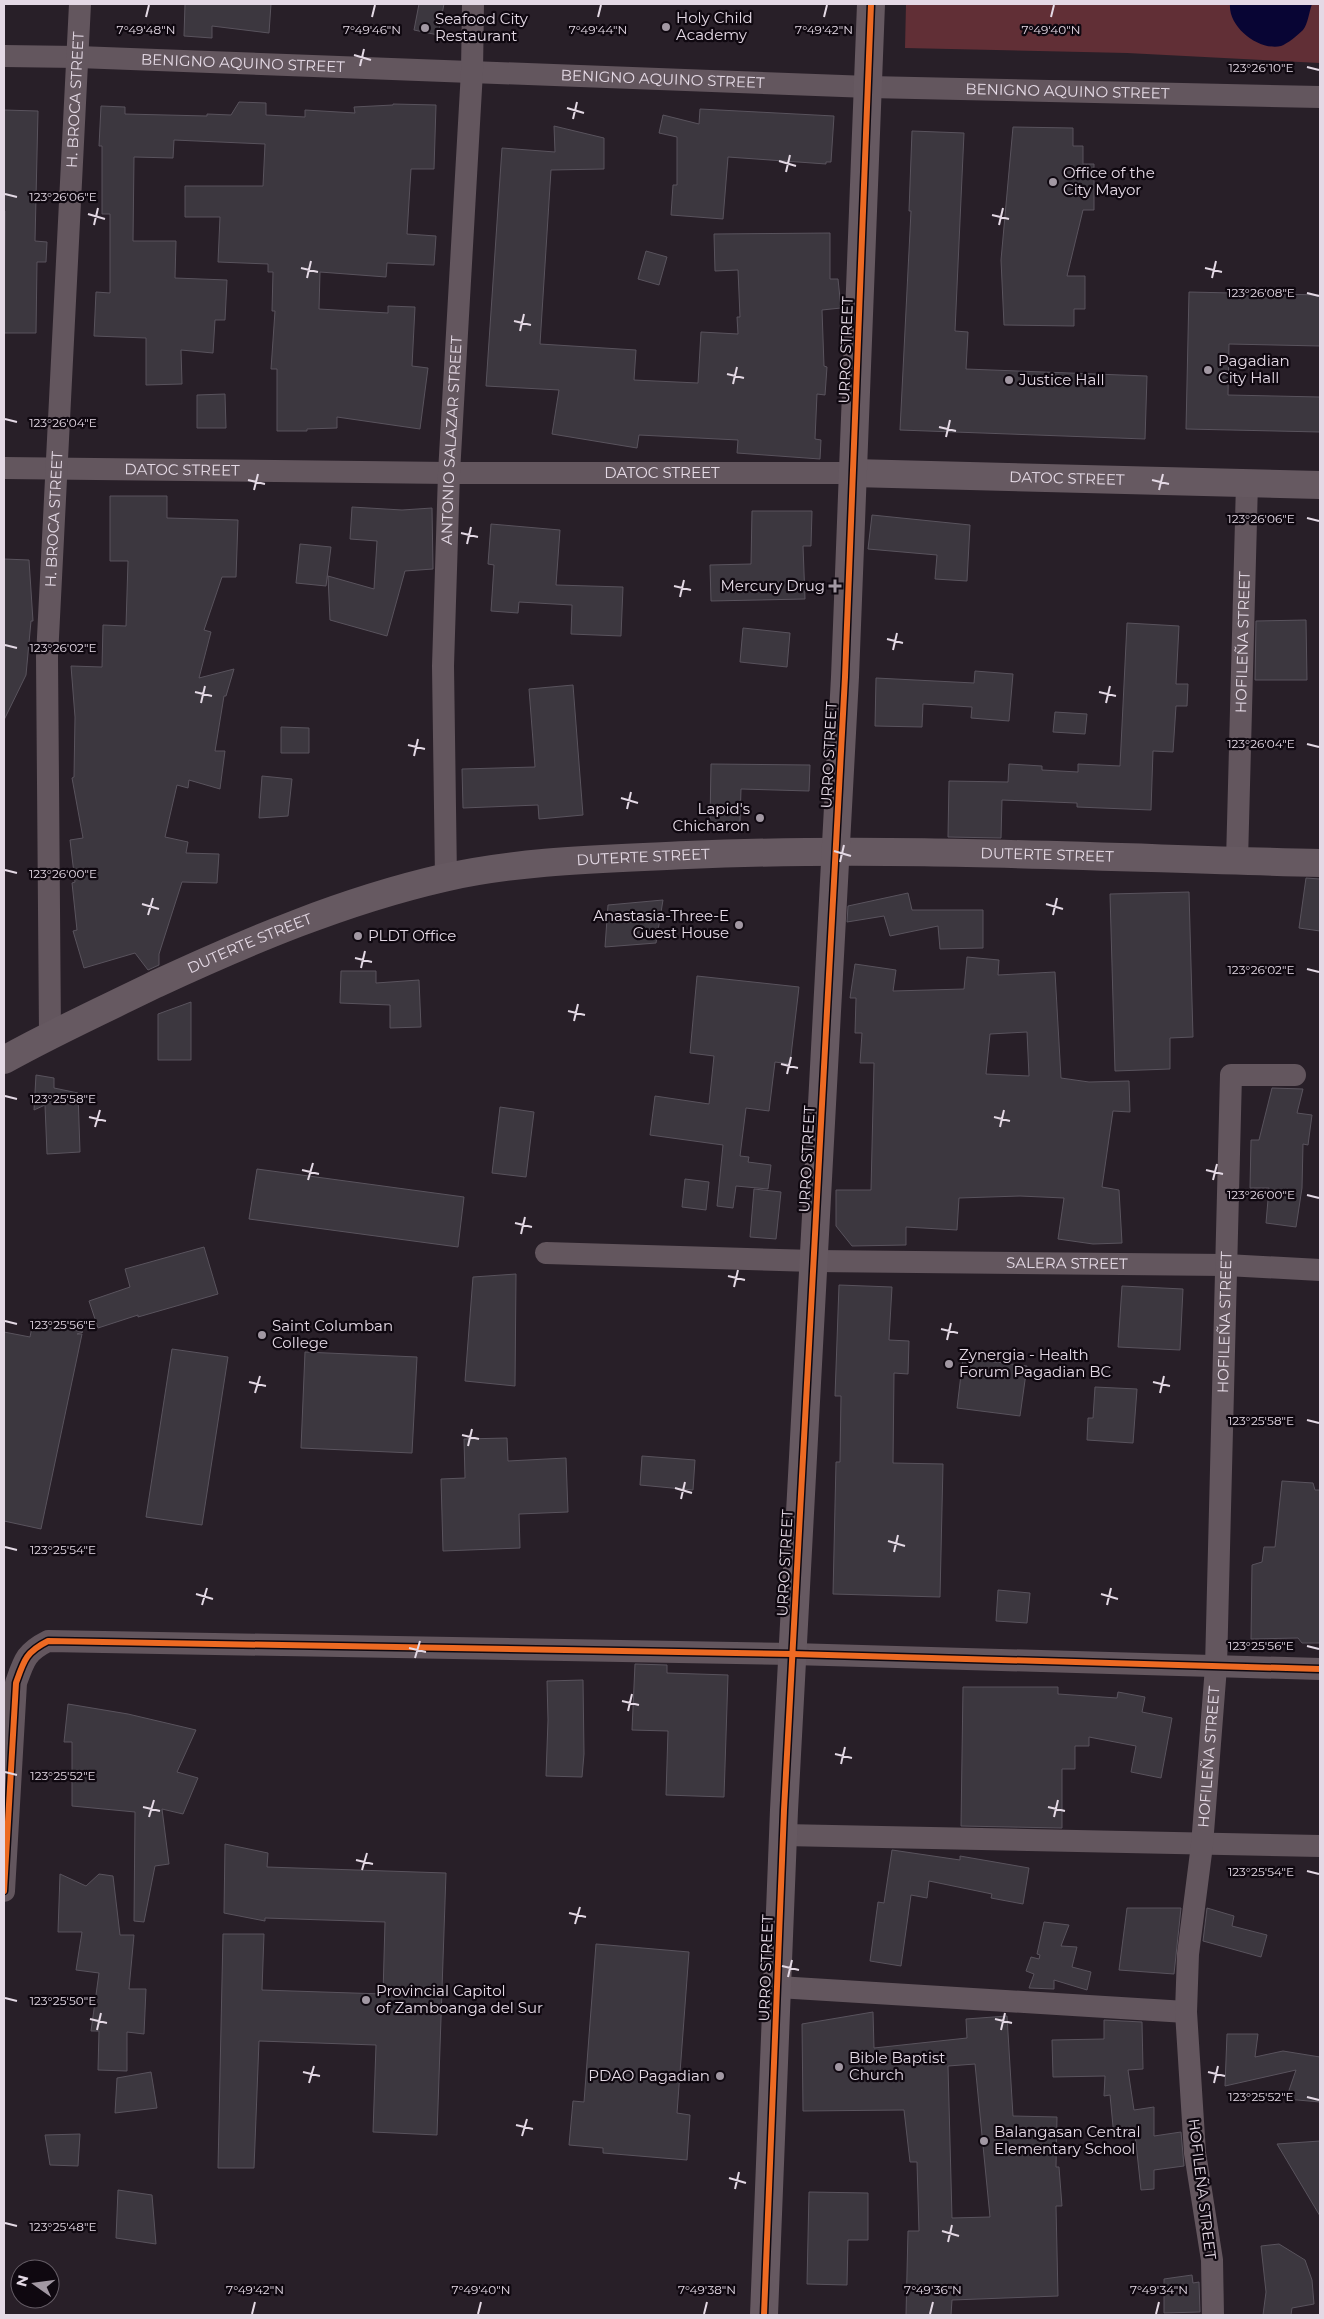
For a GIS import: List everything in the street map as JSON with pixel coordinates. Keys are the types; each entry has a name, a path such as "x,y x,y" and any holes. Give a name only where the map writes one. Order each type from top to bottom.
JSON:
{"street":[{"name":"H. BROCA STREET","path":"50,1034 47,657 80,4"},
{"name":"ANTONIO SALAZAR STREET","path":"446,878 443,666 449,473 472,72 473,4"},
{"name":"URRO STREET","path":"764,2315 783,1835 836,851 854,473 871,4"},
{"name":"BENIGNO AQUINO STREET","path":"4,56 78,57 869,86 1320,96"},
{"name":"DATOC STREET","path":"4,468 449,473 854,473 1320,485"},
{"name":"HOFILEÑA STREET","path":"1237,861 1247,483"},
{"name":"DUTERTE STREET","path":"4,1060 50,1034 244,944 320,914 387,892 446,878 506,867 722,854 836,851 1320,863"},
{"name":"HOFILEÑA STREET","path":"1213,2315 1212,2260 1195,2153 1186,2012 1188,1954 1202,1845 1216,1667 1231,1075 1296,1075"},
{"name":"SALERA STREET","path":"546,1254 814,1261 1226,1265 1320,1270"},
{"path":"4,1891 16,1683 22,1664 32,1649 48,1641 793,1654 1320,1669"},
{"path":"783,1835 1320,1846"},
{"path":"778,1987 1186,2012"}],"shaded area":[{"path":"906,4 1320,4 1320,63 1127,53 905,48"},
{"path":"1230,4 1312,4 1303,30 1283,45 1272,47 1255,41 1239,29 1231,13"}],"building":[{"path":"185,4 271,4 269,33 212,26 212,38 184,36"},
{"path":"419,4 444,4 438,35 414,30"},
{"path":"239,102 266,103 266,115 305,117 305,110 355,113 354,107 393,104 436,105 434,169 411,169 407,234 436,236 434,265 387,263 386,277 320,272 319,309 388,313 388,306 415,307 412,366 428,368 420,429 337,417 337,428 277,431 277,369 271,369 275,311 272,311 273,272 268,272 268,264 218,262 220,217 185,217 185,186 263,186 265,144 174,140 173,158 134,157 133,241 176,241 175,278 227,280 225,320 215,320 213,353 181,350 182,384 146,385 146,338 94,336 96,292 110,293 110,214 102,214 102,146 99,146 101,106 125,107 125,114 207,116 207,114 231,115"},
{"path":"700,109 834,116 831,162 826,162 826,164 728,157 723,219 671,215 673,185 677,185 677,137 659,133 663,115 699,124"},
{"path":"4,110 38,111 35,241 47,242 46,262 37,262 36,333 4,333"},
{"path":"554,126 604,138 604,169 551,170 540,344 636,350 634,380 698,383 701,332 738,334 737,317 740,317 738,270 715,271 714,234 830,233 830,279 838,279 841,308 822,310 824,366 827,367 825,395 817,394 815,439 821,440 820,459 737,453 738,440 639,435 637,448 552,434 559,390 486,386 502,148 555,152"},
{"path":"1013,127 1073,128 1073,146 1083,146 1083,164 1094,164 1094,210 1083,210 1067,276 1085,276 1085,309 1074,309 1074,326 1004,325 1001,260"},
{"path":"912,131 964,133 955,331 968,332 966,369 1147,376 1145,439 900,430 911,211 909,211"},
{"path":"646,251 667,257 659,285 638,279"},
{"name":"Pagadian City Hall","path":"1189,292 1320,295 1320,346 1229,344 1228,395 1320,397 1320,432 1186,429"},
{"path":"225,394 226,428 197,428 197,395"},
{"path":"110,496 167,496 167,518 238,520 236,577 222,577 204,630 211,632 199,678 234,669 226,696 224,696 215,751 225,751 220,789 189,780 188,788 177,785 165,837 188,842 186,853 219,854 217,883 182,882 159,954 159,965 148,970 135,953 84,968 73,931 77,930 72,883 75,882 70,840 83,838 72,778 74,777 75,717 71,666 102,667 103,625 126,626 128,561 110,561"},
{"path":"352,507 402,510 432,508 433,569 405,571 387,636 330,620 328,576 374,589 377,541 350,539"},
{"path":"752,511 812,511 811,546 803,546 805,599 711,601 710,565 751,564"},
{"path":"872,515 970,525 967,581 935,579 937,555 868,549"},
{"path":"491,524 560,530 556,585 623,587 621,636 571,634 572,605 519,602 518,613 491,611 494,565 488,564"},
{"path":"300,544 331,547 326,586 296,583"},
{"path":"4,559 29,560 33,621 31,621 26,675 4,720"},
{"path":"1306,620 1307,680 1255,680 1256,621"},
{"path":"1127,623 1179,626 1176,684 1188,684 1187,706 1176,706 1173,752 1153,751 1151,810 1077,807 1077,803 1002,800 1001,838 948,837 949,781 1008,782 1009,764 1042,766 1042,770 1078,772 1078,764 1120,766"},
{"path":"743,628 790,633 787,667 740,662"},
{"path":"975,671 1013,674 1009,721 971,718 972,707 923,704 922,727 875,726 876,678 974,683"},
{"path":"573,685 583,815 539,819 538,805 463,808 462,769 535,767 529,689"},
{"path":"1055,712 1087,714 1085,734 1053,732"},
{"path":"281,727 309,728 309,753 281,753"},
{"path":"711,764 810,765 809,791 741,789 740,822 710,822"},
{"path":"262,776 292,779 288,816 259,818"},
{"path":"1306,878 1320,879 1320,931 1299,928"},
{"path":"1189,892 1193,1037 1170,1038 1170,1069 1115,1071 1110,894"},
{"path":"908,893 912,910 983,910 983,948 940,949 938,926 890,936 884,916 847,922 848,906"},
{"path":"663,900 656,943 605,947 608,905"},
{"path":"967,957 999,960 998,975 1055,972 1061,1078 1089,1082 1129,1081 1130,1112 1113,1111 1102,1187 1119,1190 1122,1243 1093,1244 1058,1239 1064,1198 1020,1196 959,1198 957,1230 906,1227 906,1245 852,1246 836,1226 836,1190 871,1190 874,1063 860,1063 862,1033 855,1033 856,998 850,998 855,964 896,970 893,991 964,989","holes":["1027,1032 1029,1076 986,1074 990,1034"]},
{"path":"341,971 376,971 376,983 419,980 421,1027 390,1028 390,1005 340,1003"},
{"path":"697,976 799,987 790,1064 775,1062 769,1111 746,1108 740,1156 749,1157 748,1162 771,1165 768,1189 736,1186 733,1208 717,1206 723,1145 650,1135 655,1096 709,1104 714,1056 690,1053"},
{"path":"191,1002 191,1060 158,1060 158,1014"},
{"path":"36,1075 54,1078 54,1088 78,1093 80,1152 47,1154 45,1105 34,1110"},
{"path":"1272,1088 1303,1089 1297,1113 1312,1115 1308,1145 1303,1144 1302,1188 1296,1227 1266,1223 1269,1188 1250,1188 1251,1140 1259,1140"},
{"path":"500,1107 534,1112 526,1177 492,1173"},
{"path":"257,1169 464,1197 458,1247 249,1219"},
{"path":"685,1179 709,1182 706,1210 682,1207"},
{"path":"754,1189 781,1192 776,1239 750,1237"},
{"path":"204,1247 218,1294 138,1317 138,1315 98,1328 89,1301 130,1287 125,1269"},
{"path":"516,1274 515,1386 465,1381 473,1277"},
{"path":"839,1285 892,1287 889,1340 909,1341 908,1374 894,1373 893,1463 943,1464 940,1597 833,1594 836,1462 840,1462 841,1396 835,1396"},
{"path":"1122,1286 1183,1289 1180,1350 1118,1347"},
{"path":"33,1322 83,1332 77,1334 82,1334 41,1529 4,1521 4,1332 30,1337"},
{"path":"172,1349 228,1357 202,1525 146,1517"},
{"path":"305,1352 417,1357 412,1453 301,1448"},
{"path":"963,1358 1027,1366 1020,1416 957,1408"},
{"path":"1095,1387 1137,1389 1133,1443 1087,1440 1088,1418 1093,1418"},
{"path":"507,1438 508,1461 566,1458 568,1512 519,1514 520,1548 443,1551 441,1479 465,1478 464,1439"},
{"path":"642,1456 695,1460 693,1490 640,1485"},
{"path":"1282,1481 1313,1483 1315,1490 1320,1490 1320,1643 1302,1643 1298,1638 1251,1639 1252,1565 1262,1562 1264,1547 1275,1547"},
{"path":"998,1590 1030,1593 1027,1623 996,1621"},
{"path":"635,1664 667,1665 667,1673 728,1675 724,1797 666,1795 668,1731 632,1730"},
{"path":"583,1680 584,1754 582,1777 546,1776 547,1681"},
{"path":"963,1687 1058,1687 1058,1694 1117,1698 1118,1692 1145,1697 1142,1712 1172,1718 1161,1778 1131,1772 1136,1746 1089,1737 1089,1746 1075,1746 1075,1769 1062,1769 1062,1828 961,1826"},
{"path":"68,1704 128,1714 196,1730 177,1772 198,1778 183,1814 162,1809 169,1864 155,1866 144,1922 134,1921 135,1812 72,1806 72,1742 64,1742"},
{"name":"Provincial Capitol of Zamboanga del Sur","path":"225,1844 268,1853 267,1867 446,1873 437,2135 373,2132 376,2045 259,2041 254,2168 218,2168 223,1934 264,1934 262,1990 383,1994 385,1922 265,1918 265,1921 224,1913"},
{"path":"892,1850 960,1860 960,1856 1029,1868 1023,1904 991,1898 992,1894 929,1881 927,1898 911,1895 901,1966 870,1961 878,1902 884,1903"},
{"path":"60,1874 86,1886 99,1874 113,1876 120,1935 134,1935 129,1989 146,1989 144,2034 127,2032 127,2071 98,2070 99,2031 91,2031 99,1973 76,1970 82,1932 58,1932"},
{"path":"1127,1908 1181,1908 1174,1974 1119,1970"},
{"path":"1207,1908 1234,1916 1232,1926 1267,1935 1261,1957 1203,1941"},
{"path":"1044,1922 1069,1925 1061,1946 1077,1947 1072,1967 1091,1972 1087,1990 1054,1980 1054,1989 1029,1988 1034,1974 1026,1971 1031,1957 1039,1959 1040,1955 1037,1954"},
{"path":"596,1944 689,1952 677,2113 690,2115 687,2160 603,2153 603,2148 569,2145 573,2101 584,2102"},
{"path":"873,2012 874,2048 967,2038 966,2019 1007,2016 1013,2116 1057,2117 1056,2167 1059,2167 1062,2206 1056,2206 1058,2296 952,2300 951,2315 906,2315 908,2231 919,2231 917,2162 910,2162 904,2110 803,2111 802,2024","holes":["975,2064 990,2217 952,2218 948,2066"]},
{"path":"1104,2020 1142,2022 1143,2069 1128,2070 1134,2110 1154,2107 1154,2136 1181,2132 1184,2166 1154,2170 1154,2189 1141,2190 1135,2134 1114,2137 1110,2095 1104,2096 1105,2076 1053,2077 1052,2040 1104,2039"},
{"path":"1227,2034 1258,2034 1255,2057 1283,2051 1320,2057 1320,2102 1286,2099 1296,2070 1225,2086"},
{"path":"151,2072 157,2108 115,2113 117,2078"},
{"path":"80,2134 78,2166 50,2165 45,2135"},
{"path":"1320,2141 1320,2216 1277,2144"},
{"path":"118,2190 152,2195 156,2244 116,2238"},
{"path":"809,2192 868,2193 868,2240 848,2240 847,2285 807,2284"},
{"path":"1279,2244 1305,2260 1312,2280 1314,2304 1292,2308 1291,2315 1263,2315 1266,2292 1261,2246"},
{"path":"1192,2275 1193,2283 1199,2282 1200,2312 1164,2313 1164,2279"}],"cycle path":[{"path":"764,2315 784,1810 845,677 871,4"},
{"path":"4,1891 16,1683 21,1668 30,1653 48,1641 793,1654 1320,1669"}],"place":[{"name":"Holy Child Academy","path":"666,27"},
{"name":"Seafood City Restaurant","path":"425,28"},
{"name":"Office of the City Mayor","path":"1053,182"},
{"name":"Pagadian City Hall","path":"1208,370"},
{"name":"Justice Hall","path":"1009,380"},
{"name":"Mercury Drug","path":"835,586"},
{"name":"Lapid's Chicharon","path":"760,818"},
{"name":"Anastasia-Three-E Guest House","path":"739,925"},
{"name":"PLDT Office","path":"358,936"},
{"name":"Saint Columban College","path":"262,1335"},
{"name":"Zynergia - Health Forum Pagadian BC","path":"949,1364"},
{"name":"Provincial Capitol of Zamboanga del Sur","path":"366,2000"},
{"name":"Bible Baptist Church","path":"839,2067"},
{"name":"PDAO Pagadian","path":"720,2076"},
{"name":"Balangasan Central Elementary School","path":"984,2141"}]}
